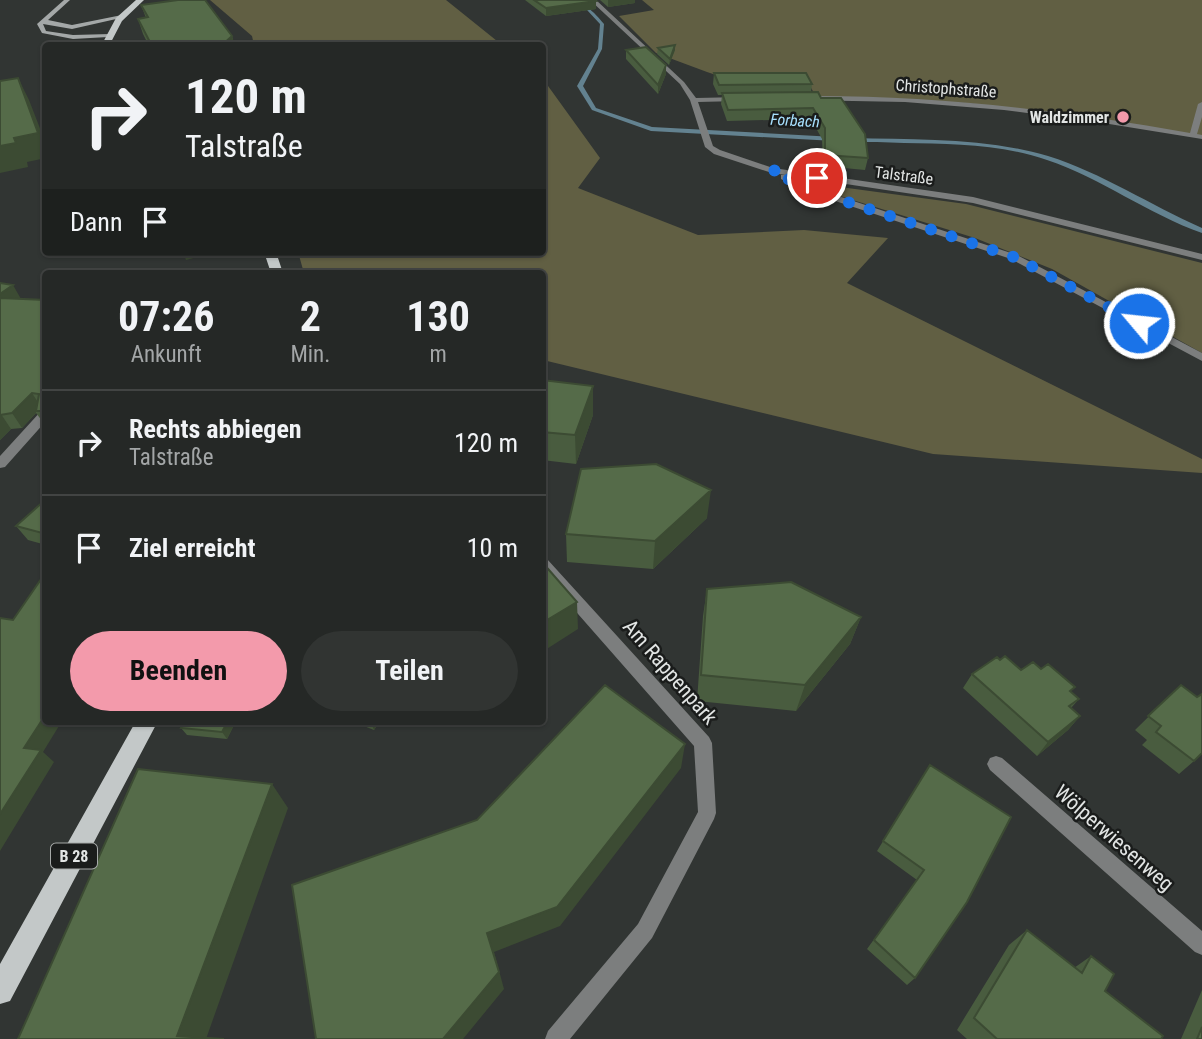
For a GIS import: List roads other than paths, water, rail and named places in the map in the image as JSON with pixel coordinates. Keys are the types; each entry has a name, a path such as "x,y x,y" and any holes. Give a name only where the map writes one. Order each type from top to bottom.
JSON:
{"main road":[{"path":"67,0 40,24 44,32 61,36 108,35"},
{"path":"107,42 108,35 122,17 140,0"},
{"path":"72,27 122,17"},
{"path":"43,20 72,27 115,26"},
{"name":"B 28","path":"0,991 145,725"}],"street":[{"name":"Talstraße","path":"593,0 681,82 694,100 709,147 732,158 772,170 973,200 1202,257"},
{"name":"Christophstraße","path":"795,98 877,98 1001,106 1197,136 1202,104"},
{"path":"694,100 744,99"},
{"path":"772,170 805,188 1014,257 1202,358"},
{"path":"0,464 42,417"},
{"name":"Am Rappenpark","path":"546,567 703,743 707,813 646,932 556,1039"},
{"name":"Wölperwiesenweg","path":"996,764 1202,945"}],"waterway":[{"name":"Forbach","path":"568,0 589,9 602,24 600,49 580,86 594,109 651,129 835,139"},
{"name":"Forbach","path":"852,140 951,142 1025,152 1068,165 1202,231"}],"place":[{"name":"Waldzimmer","path":"1123,117"}]}
